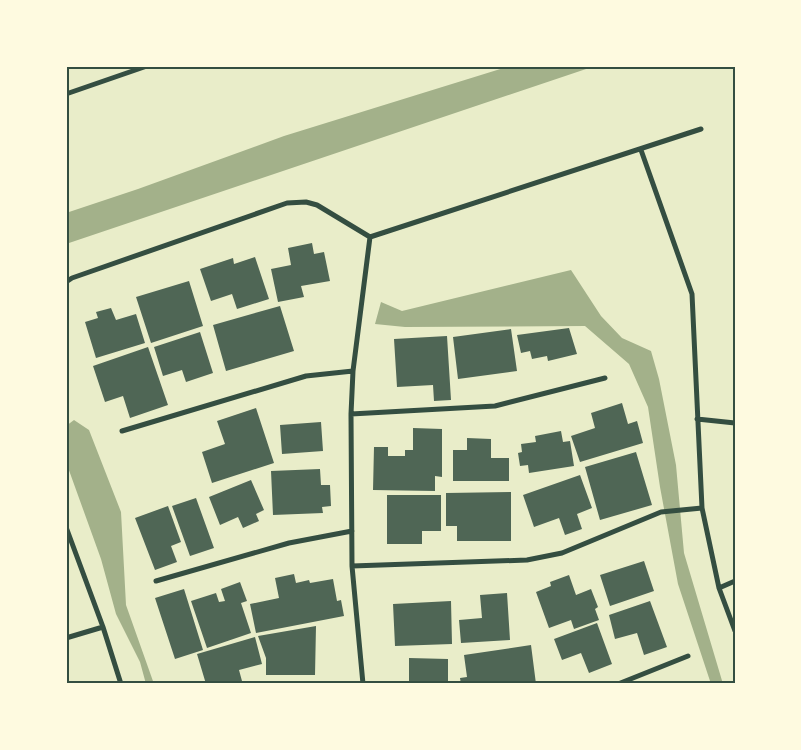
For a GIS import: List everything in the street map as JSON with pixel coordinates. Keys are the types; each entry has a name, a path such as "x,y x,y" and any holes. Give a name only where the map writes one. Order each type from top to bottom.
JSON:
{"street":[{"path":"66,94 147,66"},
{"path":"66,282 72,278 287,203 306,202 317,205 370,237 701,129"},
{"path":"641,150 692,294 702,508 719,588 735,631"},
{"path":"363,684 352,566 351,414 353,371 370,237"},
{"path":"122,431 306,376 353,371"},
{"path":"351,414 495,406 605,378"},
{"path":"697,418 735,423"},
{"path":"352,566 527,560 562,553 660,512 702,508"},
{"path":"66,527 103,627 121,684"},
{"path":"156,580 289,543 352,531"},
{"path":"719,588 735,581"},
{"path":"66,638 103,627"},
{"path":"618,684 688,656"}],"shaded area":[{"path":"510,66 595,66 66,244 66,213 284,136"},
{"path":"571,270 601,316 622,338 651,351 659,379 676,465 684,553 723,684 711,684 678,584 660,487 648,407 629,364 585,326 405,327 375,324 381,302 402,311"},
{"path":"74,420 89,430 121,512 126,605 154,684 146,684 140,662 116,614 101,559 66,462 66,426"}],"building":[{"path":"312,243 314,254 324,252 330,281 301,286 304,297 278,302 271,269 291,265 288,248"},
{"path":"255,257 269,299 237,309 232,294 211,301 200,269 233,258 234,264"},
{"path":"189,281 203,326 151,343 136,297"},
{"path":"280,306 294,351 226,371 213,325"},
{"path":"111,308 116,320 136,314 145,343 96,358 85,322 98,318 96,312"},
{"path":"569,328 577,354 548,361 547,356 532,359 530,351 521,353 517,335"},
{"path":"511,329 517,371 458,379 453,337"},
{"path":"200,332 213,373 186,382 182,370 163,376 154,347"},
{"path":"447,336 451,400 434,401 433,385 397,387 394,339"},
{"path":"148,347 168,405 130,418 123,396 105,402 93,366"},
{"path":"622,403 628,424 637,421 643,443 580,462 571,436 595,428 591,413"},
{"path":"256,408 274,463 212,483 202,452 225,444 217,421"},
{"path":"321,422 323,451 282,454 280,425"},
{"path":"413,428 442,429 442,477 435,476 435,491 373,490 374,447 388,447 388,456 405,456 405,450 413,450"},
{"path":"561,431 563,442 570,441 574,466 529,473 528,465 520,466 518,453 522,452 521,444 536,442 535,436"},
{"path":"467,438 491,439 491,458 509,458 509,481 453,481 453,450 467,450"},
{"path":"636,452 652,505 600,520 585,467"},
{"path":"320,469 321,485 330,485 331,506 322,507 323,513 273,515 271,471"},
{"path":"580,475 592,508 577,514 582,529 565,535 559,518 534,527 523,495"},
{"path":"251,480 264,510 256,514 259,521 243,528 238,517 220,525 209,497"},
{"path":"511,492 511,541 457,541 457,526 446,526 446,493"},
{"path":"387,495 441,495 441,531 422,531 422,544 387,544"},
{"path":"196,498 214,548 190,556 172,506"},
{"path":"168,506 181,542 171,546 177,562 155,570 135,518"},
{"path":"644,561 654,591 610,606 600,575"},
{"path":"294,574 296,583 309,580 310,583 333,579 337,601 341,600 344,616 256,633 250,604 279,598 275,578"},
{"path":"569,575 576,595 591,589 598,607 595,609 599,620 574,629 571,620 549,628 536,592 551,586 550,582"},
{"path":"240,582 247,601 241,603 251,633 207,648 191,601 216,593 219,602 225,601 221,589"},
{"path":"184,589 203,650 175,659 155,598"},
{"path":"507,593 510,640 461,643 459,620 482,618 480,595"},
{"path":"451,601 452,644 395,646 393,604"},
{"path":"650,601 667,647 644,655 637,633 615,639 609,615"},
{"path":"597,623 612,664 589,673 581,653 562,660 554,639"},
{"path":"316,626 315,675 266,675 266,658 258,636"},
{"path":"255,637 262,664 239,670 242,681 232,684 206,684 197,654"},
{"path":"531,645 536,684 461,684 460,678 467,677 464,655"},
{"path":"409,658 448,659 448,684 409,684"}]}
